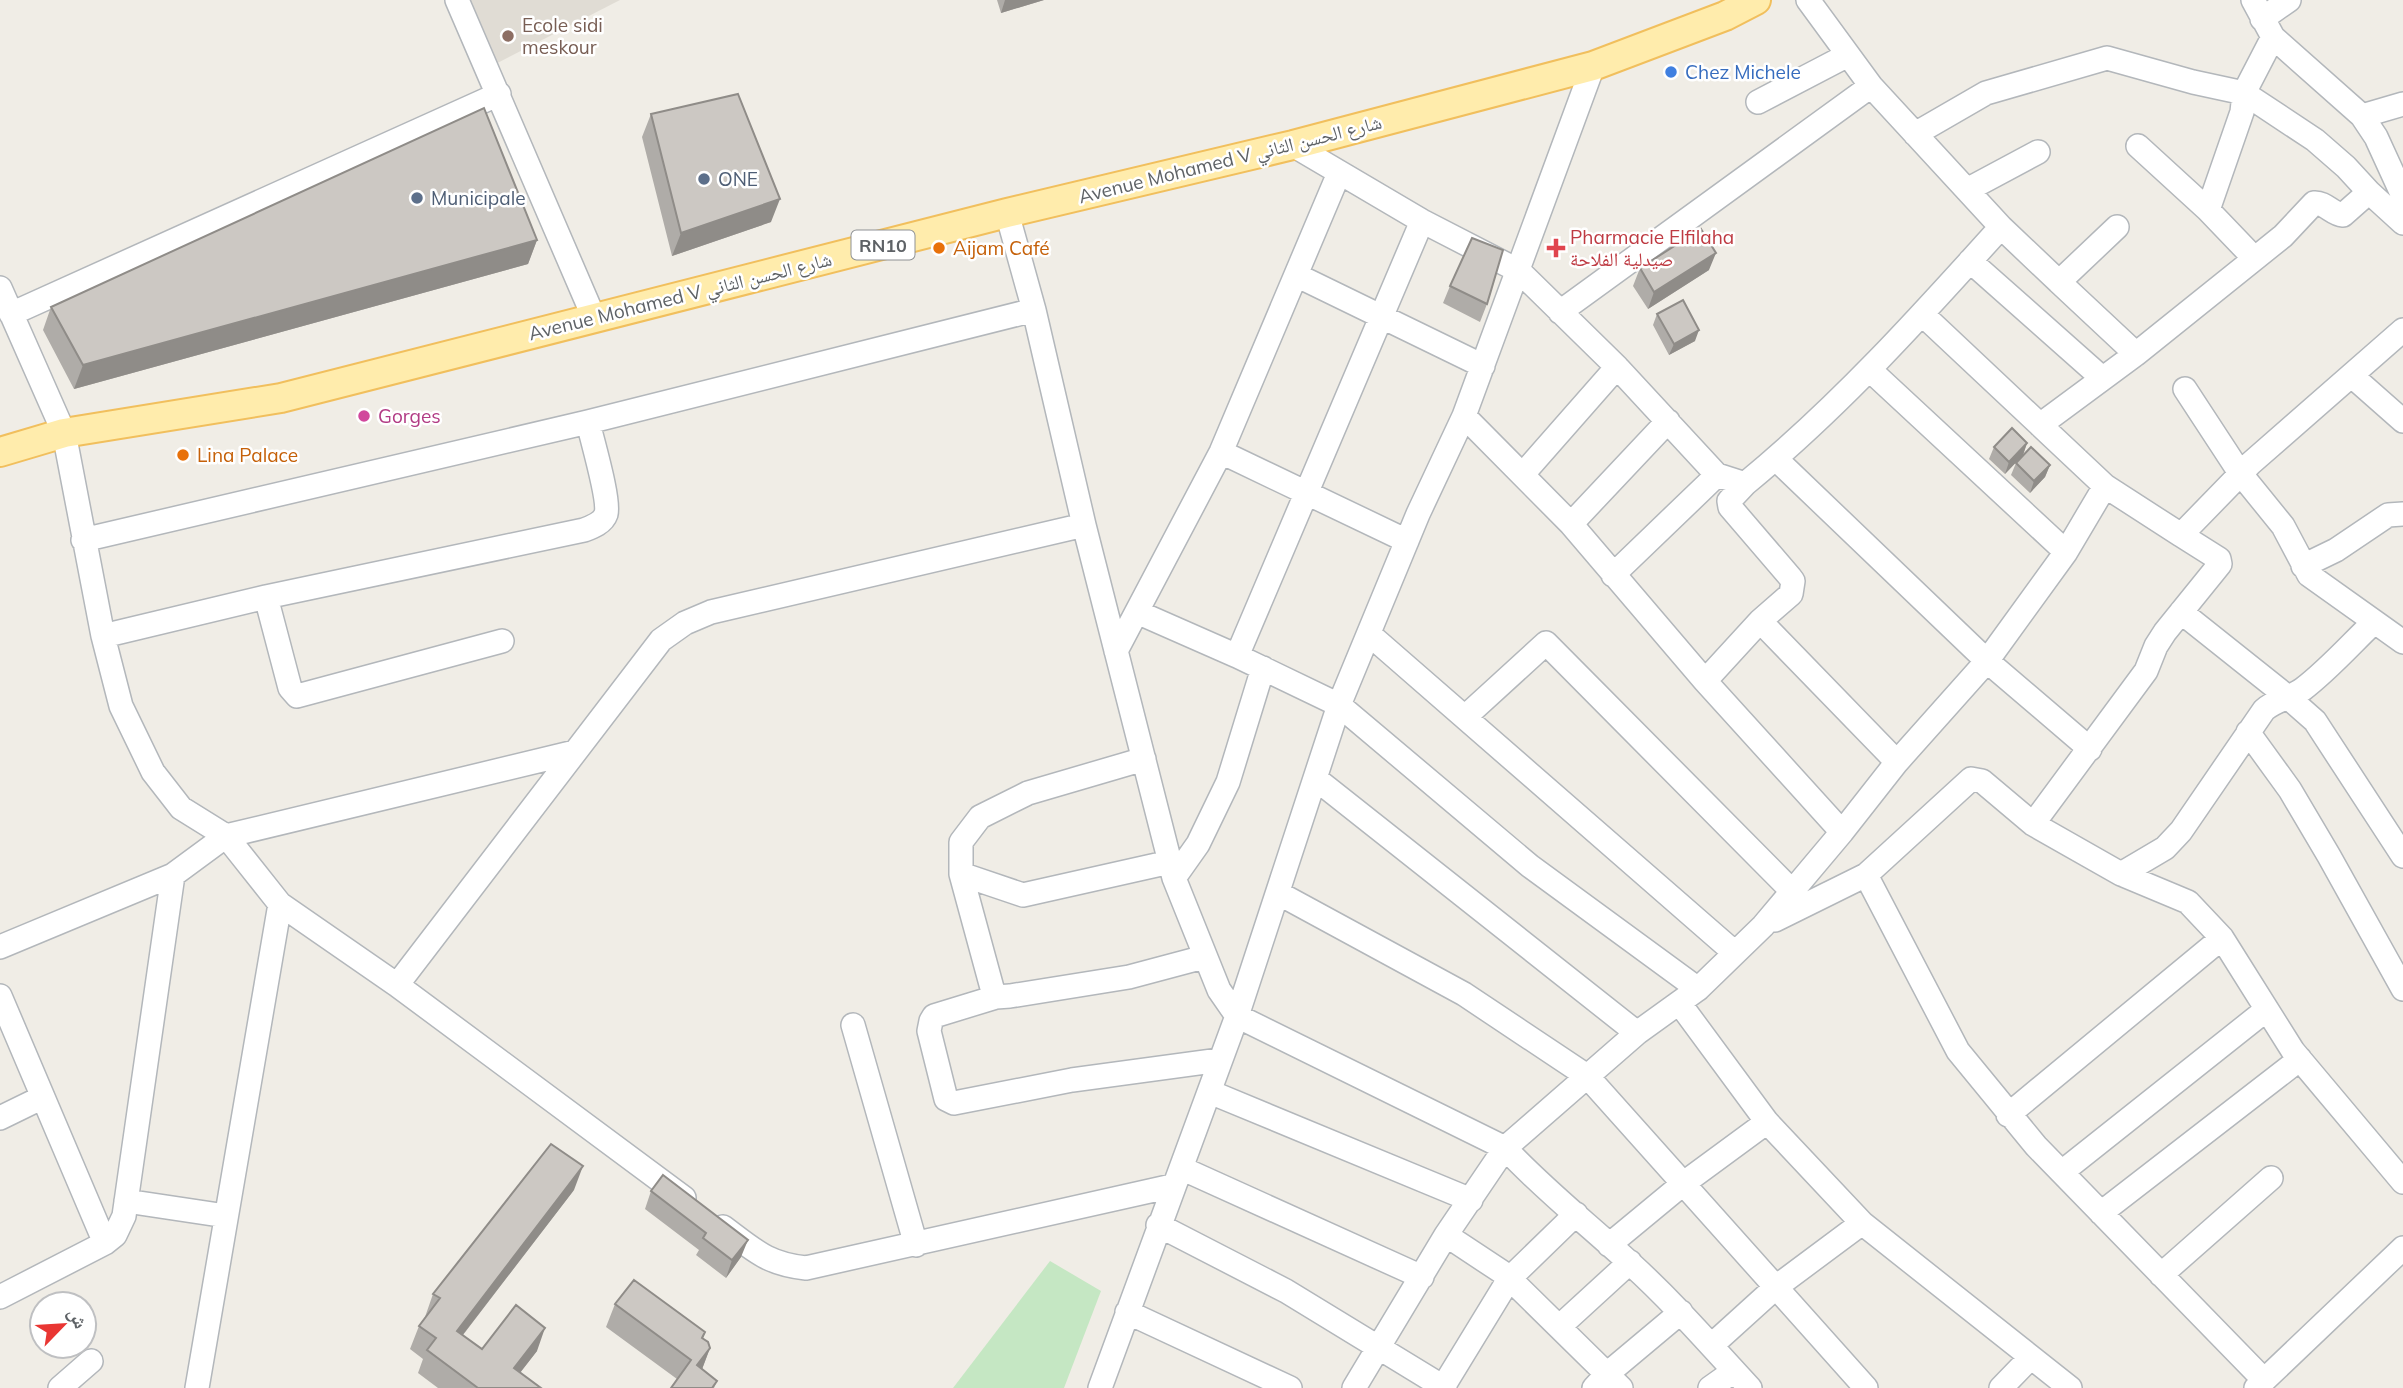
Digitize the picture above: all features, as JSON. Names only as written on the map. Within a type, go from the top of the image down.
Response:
[{"type":"main road","name":"Avenue Mohamed V شارع الحسن الثاني","points":[[0,452],[64,433],[281,398],[1007,213],[1293,145],[1593,66],[1725,16],[1756,0]]},
{"type":"street","points":[[457,0],[594,318]]},
{"type":"street","points":[[1808,0],[1871,86],[2001,227],[2136,354]]},
{"type":"street","points":[[2208,210],[2242,112],[2244,93],[2263,19],[2289,0]]},
{"type":"street","points":[[2263,19],[2362,116],[2376,137],[2403,196]]},
{"type":"street","points":[[1758,102],[1848,55]]},
{"type":"street","points":[[1915,134],[1986,93],[2107,58],[2244,93],[2315,139],[2403,223]]},
{"type":"street","points":[[1100,1388],[1237,1016],[1339,705],[1407,541],[1464,416],[1593,66]]},
{"type":"street","points":[[1560,313],[1871,86]]},
{"type":"street","points":[[11,314],[499,94]]},
{"type":"street","points":[[2362,116],[2403,104]]},
{"type":"street","points":[[1293,145],[1422,221],[1519,271],[1617,367],[1717,475],[1745,484]]},
{"type":"street","points":[[2138,146],[2208,210],[2254,258]]},
{"type":"street","points":[[1967,190],[2038,152]]},
{"type":"street","points":[[1116,651],[1221,452],[1339,173]]},
{"type":"street","points":[[2040,425],[2136,354],[2283,236],[2314,203],[2320,203],[2338,215],[2343,215],[2370,192]]},
{"type":"street","points":[[1007,213],[1034,310],[1084,525],[1172,870],[1219,990],[1237,1016],[1504,1148],[1630,1262],[1681,1312],[1750,1388]]},
{"type":"street","points":[[1237,656],[1422,221]]},
{"type":"street","points":[[1705,681],[1760,621],[1791,594],[1793,581],[1730,507],[1731,497],[1776,459],[1870,370],[2001,227]]},
{"type":"street","points":[[2059,282],[2117,227]]},
{"type":"street","points":[[1970,261],[2102,378]]},
{"type":"street","points":[[1296,275],[1483,366]]},
{"type":"street","points":[[0,288],[64,433],[103,636],[121,706],[153,772],[181,808],[226,836],[280,904],[397,985],[762,1255],[782,1265],[806,1268],[916,1245],[1177,1177],[1422,1277]]},
{"type":"street","points":[[83,540],[589,422],[1034,310]]},
{"type":"street","points":[[1922,314],[2105,486],[2221,561],[2156,646],[2146,670],[2033,824]]},
{"type":"street","points":[[2181,535],[2240,473],[2403,330]]},
{"type":"street","points":[[1523,474],[1617,367]]},
{"type":"street","points":[[1870,370],[2066,552]]},
{"type":"street","points":[[2352,376],[2403,421]]},
{"type":"street","points":[[2185,389],[2240,473],[2283,526],[2309,575],[2403,642]]},
{"type":"street","points":[[1464,416],[1571,524],[1705,681],[1842,832]]},
{"type":"street","points":[[1571,524],[1668,421]]},
{"type":"street","points":[[103,636],[267,597],[584,530],[599,524],[606,515],[606,501],[589,422]]},
{"type":"street","points":[[1221,452],[1407,541]]},
{"type":"street","points":[[1776,459],[1987,661],[2090,749]]},
{"type":"street","points":[[1613,576],[1717,475]]},
{"type":"street","points":[[1354,1388],[1446,1235],[1504,1148],[1637,1034],[1698,989],[1794,893],[1898,762],[1987,661],[2066,552],[2105,486]]},
{"type":"street","points":[[2303,566],[2336,550],[2388,515],[2403,514]]},
{"type":"street","points":[[397,985],[661,640],[685,623],[711,612],[1084,525]]},
{"type":"street","points":[[267,597],[289,688],[297,696],[502,641]]},
{"type":"street","points":[[1137,612],[1339,705],[1530,866],[1698,989]]},
{"type":"street","points":[[2181,612],[2315,722],[2403,856]]},
{"type":"street","points":[[1760,621],[1898,762]]},
{"type":"street","points":[[2121,874],[2165,848],[2181,831],[2248,732],[2272,704],[2289,698],[2316,679],[2373,623]]},
{"type":"street","points":[[1369,634],[1735,953]]},
{"type":"street","points":[[1465,717],[1546,643],[1794,893]]},
{"type":"street","points":[[961,874],[1023,895],[1172,870],[1198,844],[1227,782],[1263,668]]},
{"type":"street","points":[[2248,732],[2290,790],[2403,989]]},
{"type":"street","points":[[0,947],[173,875],[226,836],[575,752]]},
{"type":"street","points":[[996,998],[961,874],[961,842],[980,817],[1028,793],[1144,759]]},
{"type":"street","points":[[1315,779],[1637,1034]]},
{"type":"street","points":[[1763,926],[1866,875],[1971,779],[1982,781],[2033,824],[2121,874],[2188,902],[2222,938],[2300,1059],[2403,1182]]},
{"type":"street","points":[[0,1297],[106,1243],[116,1235],[124,1216],[173,875]]},
{"type":"street","points":[[1866,875],[1958,1051],[2008,1115],[2161,1275],[2260,1384],[2403,1248]]},
{"type":"street","points":[[1278,893],[1464,994],[1587,1076],[1866,1388]]},
{"type":"street","points":[[197,1388],[280,904]]},
{"type":"street","points":[[2008,1115],[2222,938]]},
{"type":"street","points":[[1204,957],[1129,978],[996,998],[934,1016],[930,1021],[929,1031],[946,1099],[954,1103],[1072,1080],[1220,1060]]},
{"type":"street","points":[[0,996],[106,1243]]},
{"type":"street","points":[[1680,1004],[1768,1122],[1862,1223],[2070,1388]]},
{"type":"street","points":[[2062,1172],[2266,1010]]},
{"type":"street","points":[[853,1025],[916,1245]]},
{"type":"street","points":[[2101,1213],[2300,1059]]},
{"type":"street","points":[[1210,1092],[1471,1200]]},
{"type":"street","points":[[0,1118],[43,1097]]},
{"type":"street","points":[[1609,1245],[1684,1184],[1768,1122]]},
{"type":"street","points":[[2161,1275],[2271,1178]]},
{"type":"street","points":[[126,1201],[226,1216]]},
{"type":"street","points":[[1158,1225],[1286,1291],[1380,1348],[1412,1380],[1444,1387],[1509,1279],[1576,1214]]},
{"type":"street","points":[[1712,1345],[1776,1287],[1862,1223]]},
{"type":"street","points":[[1446,1235],[1509,1279],[1559,1327],[1607,1383],[1681,1312]]},
{"type":"street","points":[[1559,1327],[1630,1262]]},
{"type":"street","points":[[1127,1312],[1290,1388]]},
{"type":"street","points":[[2001,1388],[2030,1358]]},
{"type":"street","points":[[60,1388],[91,1362]]},
{"type":"street","points":[[1710,1388],[1734,1371]]},
{"type":"shaded area","name":"Ecole sidi meskour","points":[[454,0],[620,0],[480,72]]},
{"type":"green space","points":[[1050,1261],[1101,1291],[1064,1388],[953,1388]]},
{"type":"building","name":"ONE","points":[[738,94],[780,199],[681,233],[651,114]]},
{"type":"building","name":"Municipale","points":[[484,108],[537,240],[83,365],[51,307]]},
{"type":"building","points":[[1701,229],[1716,253],[1654,292],[1640,268]]},
{"type":"building","points":[[1472,238],[1503,250],[1487,304],[1450,286]]},
{"type":"building","points":[[1683,300],[1699,330],[1674,344],[1657,314]]},
{"type":"building","points":[[2012,428],[2027,443],[2009,462],[1994,447]]},
{"type":"building","points":[[2031,447],[2050,465],[2034,481],[2016,463]]},
{"type":"building","points":[[551,1144],[583,1166],[457,1331],[482,1349],[516,1305],[545,1328],[514,1368],[541,1388],[478,1388],[427,1350],[436,1338],[419,1326],[440,1298],[433,1294]]},
{"type":"building","points":[[663,1175],[748,1240],[732,1260],[703,1238],[706,1233],[651,1191]]},
{"type":"building","points":[[634,1280],[705,1332],[702,1338],[708,1342],[710,1348],[697,1365],[717,1381],[712,1388],[671,1388],[691,1360],[615,1304]]},
{"type":"place","name":"Ecole sidi meskour","points":[[508,36]]},
{"type":"place","name":"Chez Michele","points":[[1671,72]]},
{"type":"place","name":"ONE","points":[[704,179]]},
{"type":"place","name":"Municipale","points":[[417,198]]},
{"type":"place","name":"Aijam Café","points":[[939,248]]},
{"type":"place","name":"Pharmacie Elfilaha صيدلية الفلاحة","points":[[1556,248]]},
{"type":"place","name":"Gorges","points":[[364,416]]},
{"type":"place","name":"Lina Palace","points":[[183,455]]}]
